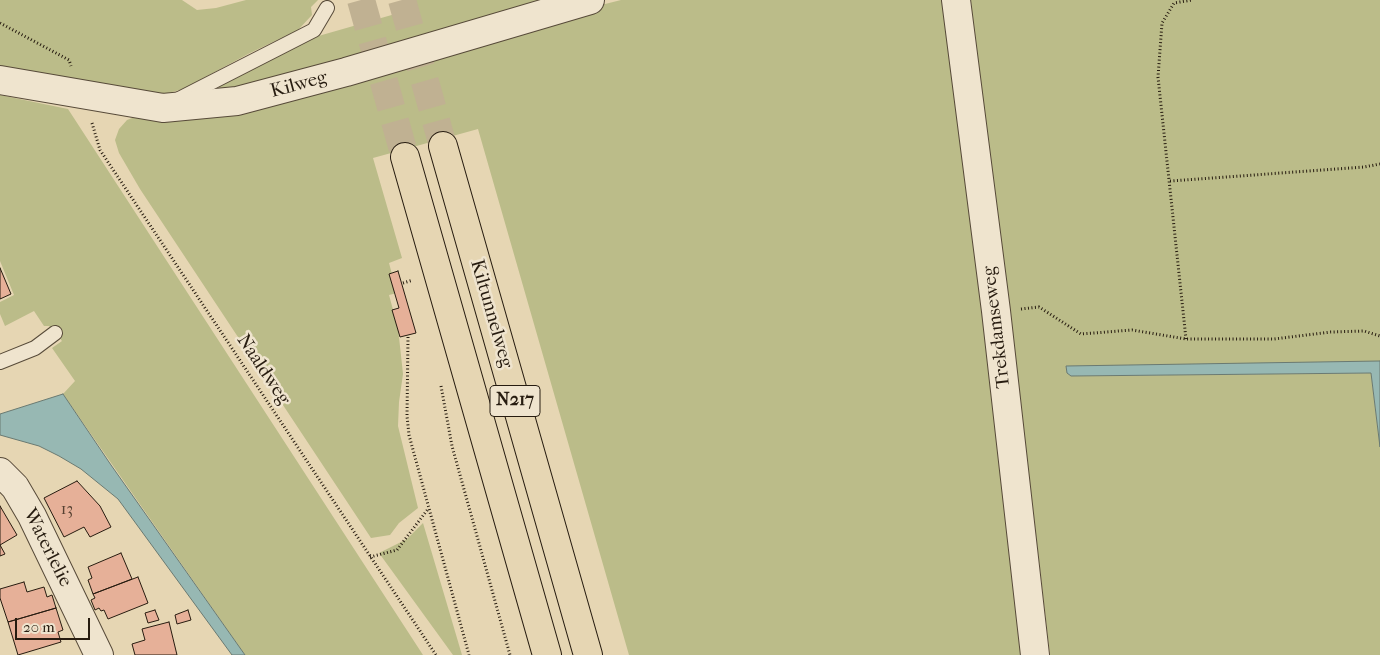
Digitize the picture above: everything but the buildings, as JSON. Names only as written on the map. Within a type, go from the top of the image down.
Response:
[{"type":"main road","name":"Kiltunnelweg","points":[[443,146],[588,655]]},
{"type":"main road","name":"Kiltunnelweg","points":[[405,157],[547,655]]},
{"type":"street","name":"Kilweg","points":[[0,80],[163,108],[237,101],[590,0]]},
{"type":"street","name":"Trekdamseweg","points":[[956,0],[996,311],[1035,655]]},
{"type":"street","name":"Waterlelie","points":[[0,472],[14,487],[32,516],[100,655]]},
{"type":"lane","points":[[163,108],[314,30],[327,8]]},
{"type":"lane","points":[[0,362],[35,348],[55,333]]},
{"type":"path","points":[[1186,339],[1158,77],[1162,23],[1174,3],[1192,0]]},
{"type":"path","name":"Naaldweg","points":[[0,24],[69,60],[84,93],[100,150],[436,655]]},
{"type":"path","points":[[1170,182],[1364,167],[1380,164]]},
{"type":"path","points":[[403,283],[418,278]]},
{"type":"path","points":[[1039,308],[1080,334],[1132,330],[1186,339],[1274,339],[1331,332],[1364,331],[1380,336]]},
{"type":"path","points":[[408,337],[406,416],[409,435],[469,655]]},
{"type":"path","points":[[439,378],[452,446],[510,655]]},
{"type":"path","points":[[370,557],[398,550],[428,509]]},
{"type":"green space","points":[[0,0],[182,0],[197,10],[216,8],[246,0],[318,0],[311,7],[312,15],[298,30],[183,89],[161,95],[0,67]]},
{"type":"green space","points":[[414,0],[539,0],[349,59],[222,93],[218,86],[315,37],[416,8]]},
{"type":"green space","points":[[621,0],[941,0],[945,4],[1029,655],[629,655],[478,129],[373,158],[402,258],[389,263],[397,293],[389,295],[398,328],[403,374],[398,426],[418,508],[399,523],[390,535],[371,538],[140,189],[119,153],[115,140],[119,129],[127,120],[145,113]]},
{"type":"green space","points":[[971,0],[1380,0],[1380,364],[1071,376],[1371,373],[1380,447],[1380,655],[1050,655],[1011,321],[973,33]]},
{"type":"green space","points":[[0,95],[68,109],[423,655],[245,655],[63,394],[75,381],[52,348],[62,341],[49,326],[44,326],[34,311],[5,326],[0,314],[0,302],[14,295],[0,261]]},
{"type":"green space","points":[[423,523],[462,655],[453,655],[379,553],[407,539]]},
{"type":"water","points":[[1380,361],[1380,447],[1371,373],[1071,376],[1067,373],[1066,366]]},
{"type":"water","points":[[63,394],[245,655],[232,655],[118,499],[81,469],[59,456],[39,446],[0,435],[0,414]]},
{"type":"tunnel","points":[[361,0],[405,157]]},
{"type":"tunnel","points":[[402,0],[443,146]]}]
